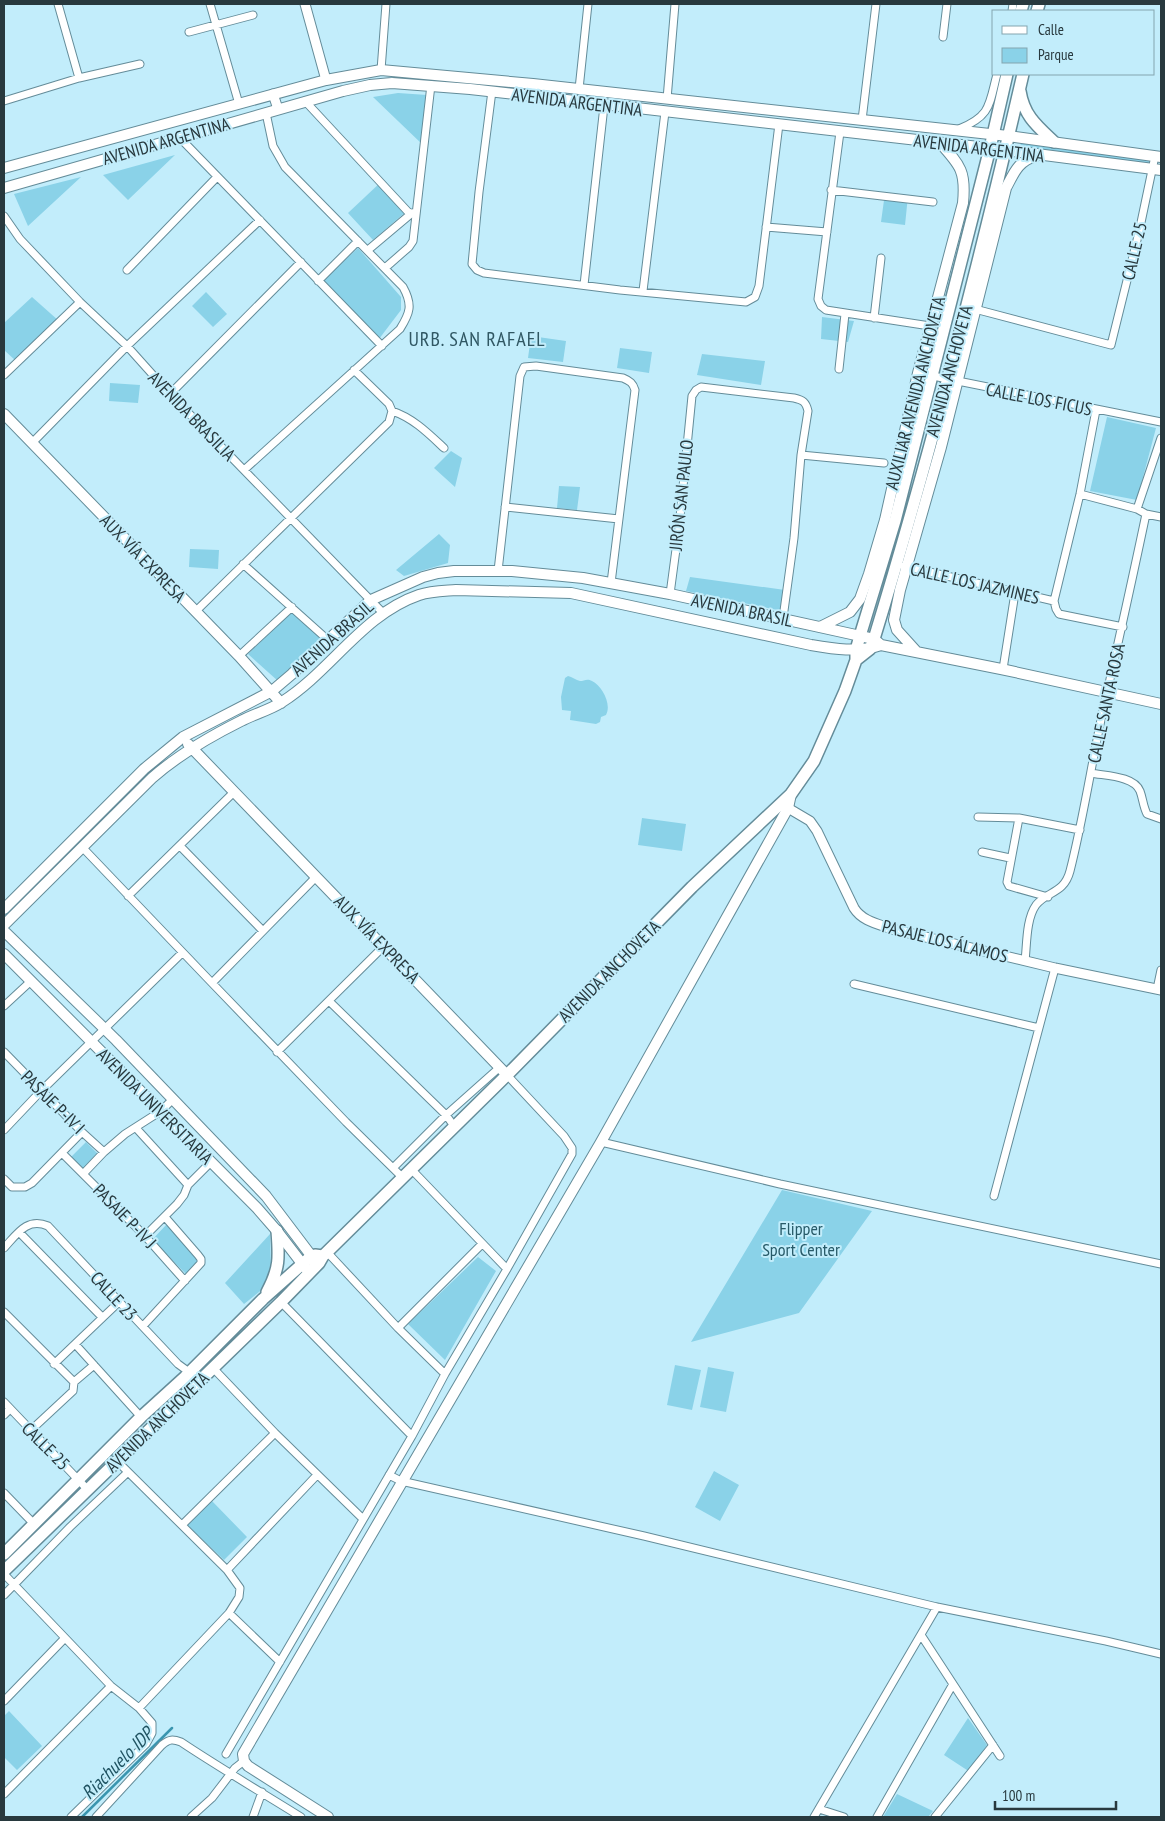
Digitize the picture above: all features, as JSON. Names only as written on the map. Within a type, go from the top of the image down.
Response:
[{"type":"main road","name":"AVENIDA ARGENTINA","points":[[4,168],[322,80],[381,70],[533,84],[957,130],[1158,156]]},
{"type":"main road","name":"AVENIDA ANCHOVETA","points":[[4,1572],[280,1302],[315,1261],[412,1170],[503,1071],[791,794],[814,761],[845,691],[895,522],[1007,75]]},
{"type":"main road","name":"AVENIDA ANCHOVETA","points":[[875,644],[902,565],[971,308],[1022,75]]},
{"type":"main road","name":"AVENIDA ARGENTINA","points":[[4,188],[323,96],[370,85],[392,83],[431,85],[604,106],[779,124],[1156,169]]},
{"type":"main road","points":[[1019,88],[1022,105],[1029,118],[1054,142]]},
{"type":"main road","name":"AUXILIAR AVENIDA ANCHOVETA","points":[[820,627],[850,612],[860,599],[884,520],[918,373],[963,203],[965,186],[963,175],[958,164],[940,143]]},
{"type":"main road","points":[[971,308],[1006,188],[1016,166],[1027,158],[1042,155]]},
{"type":"main road","name":"AUX. VÍA EXPRESA","points":[[4,414],[239,656],[281,703]]},
{"type":"main road","points":[[902,565],[894,620],[897,630],[916,651]]},
{"type":"main road","points":[[454,571],[456,590]]},
{"type":"main road","name":"AVENIDA BRASIL","points":[[4,909],[144,769],[183,737],[272,691],[371,600],[423,577],[454,571],[498,571],[564,575],[670,594],[860,636],[875,644],[1003,669],[1161,704]]},
{"type":"main road","name":"AVENIDA BRASIL","points":[[4,925],[172,760],[242,721],[281,703],[302,688],[383,613],[419,595],[456,590],[572,593],[856,655]]},
{"type":"main road","points":[[856,655],[875,644]]},
{"type":"main road","name":"AUX. VÍA EXPRESA","points":[[183,737],[503,1071]]},
{"type":"main road","points":[[328,1817],[248,1766],[244,1761],[243,1754],[601,1142],[788,808],[791,794]]},
{"type":"main road","name":"AVENIDA UNIVERSITARIA","points":[[4,931],[173,1099],[266,1196],[315,1261]]},
{"type":"main road","name":"AVENIDA UNIVERSITARIA","points":[[4,954],[278,1231],[315,1261]]},
{"type":"main road","points":[[263,1299],[277,1273],[279,1261],[278,1231]]},
{"type":"main road","name":"AVENIDA ANCHOVETA","points":[[4,1554],[141,1417],[263,1299],[315,1261]]},
{"type":"street","points":[[58,4],[79,78]]},
{"type":"street","points":[[210,4],[239,104]]},
{"type":"street","points":[[305,4],[322,80],[323,96]]},
{"type":"street","points":[[381,70],[386,4]]},
{"type":"street","points":[[579,89],[588,4]]},
{"type":"street","points":[[667,99],[674,4]]},
{"type":"street","points":[[862,120],[876,4]]},
{"type":"street","points":[[943,37],[947,4]]},
{"type":"street","points":[[189,32],[253,15]]},
{"type":"street","points":[[4,101],[79,78],[140,64]]},
{"type":"street","points":[[957,130],[979,120],[988,108],[996,75]]},
{"type":"street","points":[[340,76],[343,91]]},
{"type":"street","points":[[532,97],[533,84]]},
{"type":"street","points":[[385,268],[409,247],[413,241],[431,85]]},
{"type":"street","points":[[492,92],[472,264],[477,270],[484,273],[584,286],[746,302],[755,297],[759,286],[779,124]]},
{"type":"street","points":[[273,94],[278,109]]},
{"type":"street","points":[[305,101],[410,214]]},
{"type":"street","points":[[724,119],[726,105]]},
{"type":"street","points":[[584,286],[604,106]]},
{"type":"street","points":[[244,470],[400,329],[409,313],[409,297],[403,287],[285,167],[273,146],[266,112]]},
{"type":"street","points":[[643,292],[665,112]]},
{"type":"street","points":[[840,132],[818,299],[820,306],[826,310],[845,314],[930,326]]},
{"type":"street","points":[[179,137],[382,346]]},
{"type":"street","name":"CALLE 25","points":[[971,308],[1111,346],[1158,156]]},
{"type":"street","points":[[126,270],[217,177]]},
{"type":"street","points":[[831,190],[933,202]]},
{"type":"street","points":[[368,250],[417,210]]},
{"type":"street","name":"AVENIDA BRASILIA","points":[[4,216],[20,239],[80,302],[127,346],[170,394],[383,613]]},
{"type":"street","points":[[32,443],[127,346],[260,220]]},
{"type":"street","points":[[766,227],[827,232]]},
{"type":"street","points":[[318,281],[358,241]]},
{"type":"street","points":[[874,318],[881,258]]},
{"type":"street","points":[[170,394],[300,262]]},
{"type":"street","points":[[4,375],[80,302]]},
{"type":"street","points":[[839,369],[845,314]]},
{"type":"street","points":[[498,571],[520,376],[524,367],[536,366],[622,378],[634,384],[635,390],[611,583]]},
{"type":"street","points":[[195,612],[389,422],[392,411],[389,404],[383,396],[354,370]]},
{"type":"street","name":"CALLE LOS FICUS","points":[[918,373],[1161,422]]},
{"type":"street","name":"JIRÓN SAN PAULO","points":[[670,594],[679,527],[692,396],[696,390],[701,387],[802,400],[807,405],[808,411],[801,456]]},
{"type":"street","points":[[1096,410],[1080,494],[1054,601],[1056,609],[1060,614],[1123,627]]},
{"type":"street","points":[[392,411],[405,415],[444,448]]},
{"type":"street","points":[[1137,509],[1159,450],[1161,438]]},
{"type":"street","points":[[783,618],[794,538],[801,456],[884,463]]},
{"type":"street","points":[[1080,494],[1161,517]]},
{"type":"street","points":[[505,507],[619,519]]},
{"type":"street","name":"CALLE SANTA ROSA","points":[[1025,960],[1030,921],[1034,907],[1063,886],[1069,875],[1146,514]]},
{"type":"street","points":[[243,564],[328,640]]},
{"type":"street","name":"CALLE LOS JAZMINES","points":[[902,565],[1054,601]]},
{"type":"street","points":[[1003,669],[1015,593]]},
{"type":"street","points":[[239,656],[292,607]]},
{"type":"street","points":[[1091,773],[1126,780],[1136,784],[1141,792],[1142,804],[1147,814],[1161,819]]},
{"type":"street","points":[[128,896],[234,792]]},
{"type":"street","name":"PASAJE LOS ÁLAMOS","points":[[788,808],[810,821],[859,916],[892,929],[1056,968],[1159,989]]},
{"type":"street","points":[[978,817],[1019,818],[1080,830]]},
{"type":"street","points":[[1019,818],[1007,882],[1009,886],[1048,896]]},
{"type":"street","points":[[180,846],[263,931]]},
{"type":"street","points":[[82,847],[277,1052],[403,1178]]},
{"type":"street","points":[[982,852],[1010,858]]},
{"type":"street","points":[[212,983],[316,877]]},
{"type":"street","points":[[277,1052],[384,946]]},
{"type":"street","points":[[4,1130],[41,1091],[182,953]]},
{"type":"street","points":[[994,1196],[1056,968]]},
{"type":"street","points":[[1159,989],[1161,970]]},
{"type":"street","points":[[4,1006],[30,981]]},
{"type":"street","points":[[854,984],[1039,1028]]},
{"type":"street","points":[[328,1001],[454,1126]]},
{"type":"street","name":"PASAJE P-IV I","points":[[4,1052],[104,1152]]},
{"type":"street","points":[[393,1168],[446,1116],[503,1071]]},
{"type":"street","name":"AUX. VÍA EXPRESA","points":[[503,1071],[570,1142],[572,1154],[507,1269]]},
{"type":"street","points":[[84,1173],[125,1134],[161,1111],[173,1099]]},
{"type":"street","points":[[136,1128],[188,1185]]},
{"type":"street","points":[[4,1179],[12,1187],[26,1187],[62,1154],[82,1132]]},
{"type":"street","points":[[601,1142],[780,1184],[1161,1264]]},
{"type":"street","name":"PASAJE P-IV J","points":[[62,1154],[84,1173],[145,1236],[185,1281]]},
{"type":"street","points":[[145,1236],[184,1196],[188,1185],[211,1162]]},
{"type":"street","points":[[226,1754],[412,1436],[445,1374],[507,1269],[412,1170]]},
{"type":"street","points":[[143,1326],[199,1266],[201,1259],[165,1217]]},
{"type":"street","name":"CALLE 23","points":[[20,1232],[28,1224],[38,1223],[52,1229],[178,1364],[189,1372]]},
{"type":"street","points":[[4,1248],[20,1232],[102,1317]]},
{"type":"street","points":[[398,1328],[482,1244]]},
{"type":"street","points":[[315,1261],[398,1328],[445,1374]]},
{"type":"street","points":[[54,1364],[120,1301]]},
{"type":"street","points":[[280,1302],[412,1436]]},
{"type":"street","points":[[4,1312],[74,1382]]},
{"type":"street","points":[[75,1344],[141,1417]]},
{"type":"street","points":[[30,1431],[73,1391],[74,1382],[94,1365]]},
{"type":"street","points":[[213,1368],[275,1433],[363,1519]]},
{"type":"street","name":"CALLE 25","points":[[4,1402],[88,1490]]},
{"type":"street","points":[[4,1414],[10,1408]]},
{"type":"street","points":[[182,1525],[275,1433]]},
{"type":"street","points":[[117,1461],[226,1570],[240,1588],[239,1597],[229,1613],[139,1708]]},
{"type":"street","points":[[4,1595],[70,1527],[128,1472]]},
{"type":"street","points":[[226,1570],[317,1475]]},
{"type":"street","points":[[389,1475],[401,1482],[644,1536],[937,1607],[1161,1654]]},
{"type":"street","points":[[4,1493],[34,1524]]},
{"type":"street","points":[[4,1572],[14,1585],[111,1686],[139,1708],[152,1723],[152,1733],[146,1744],[71,1817]]},
{"type":"street","points":[[814,1817],[937,1607]]},
{"type":"street","points":[[229,1613],[280,1662]]},
{"type":"street","points":[[921,1635],[1000,1756]]},
{"type":"street","points":[[4,1701],[65,1638]]},
{"type":"street","points":[[877,1817],[953,1684]]},
{"type":"street","points":[[4,1794],[111,1686]]},
{"type":"street","points":[[96,1817],[168,1740],[174,1739],[230,1775],[262,1792],[291,1815],[301,1817]]},
{"type":"street","points":[[935,1817],[993,1745]]},
{"type":"street","points":[[191,1817],[212,1798],[244,1761]]},
{"type":"street","points":[[253,1817],[262,1792]]},
{"type":"street","points":[[819,1809],[844,1817]]},
{"type":"green space","points":[[398,93],[427,95],[423,145],[373,97]]},
{"type":"green space","points":[[1020,142],[1153,159],[1147,164],[1025,149],[1021,146]]},
{"type":"green space","points":[[175,155],[128,200],[103,175]]},
{"type":"green space","points":[[81,177],[28,226],[14,194]]},
{"type":"green space","points":[[382,181],[408,210],[373,240],[348,213]]},
{"type":"green space","points":[[885,193],[908,196],[905,225],[881,222]]},
{"type":"green space","points":[[358,248],[401,297],[401,310],[379,339],[323,280]]},
{"type":"green space","points":[[206,292],[227,314],[213,327],[192,306]]},
{"type":"green space","points":[[32,297],[59,321],[16,361],[4,350],[4,323]]},
{"type":"green space","points":[[822,317],[854,321],[848,342],[821,339]]},
{"type":"green space","points":[[531,336],[566,341],[563,362],[528,358]]},
{"type":"green space","points":[[620,348],[652,352],[649,373],[617,368]]},
{"type":"green space","points":[[702,354],[765,361],[761,385],[697,375]]},
{"type":"green space","points":[[110,383],[140,385],[138,403],[109,401]]},
{"type":"green space","points":[[1107,417],[1156,428],[1137,500],[1090,491]]},
{"type":"green space","points":[[451,451],[462,458],[455,487],[434,468]]},
{"type":"green space","points":[[559,486],[580,487],[577,510],[557,508]]},
{"type":"green space","points":[[439,534],[450,545],[448,563],[404,576],[396,570]]},
{"type":"green space","points":[[190,549],[219,550],[218,569],[189,567]]},
{"type":"green space","points":[[690,577],[785,590],[782,611],[686,591]]},
{"type":"green space","points":[[293,610],[324,639],[278,681],[248,654]]},
{"type":"green space","points":[[568,676],[580,681],[590,680],[596,683],[602,691],[607,701],[608,711],[606,715],[601,717],[600,722],[596,724],[570,720],[571,711],[562,710],[561,697],[565,678]]},
{"type":"green space","points":[[642,818],[686,824],[682,851],[638,845]]},
{"type":"green space","points":[[86,1142],[99,1155],[84,1169],[71,1157]]},
{"type":"green space","name":"Flipper Sport Center","points":[[782,1190],[872,1211],[799,1313],[691,1342]]},
{"type":"green space","points":[[166,1225],[201,1259],[186,1274],[152,1240]]},
{"type":"green space","points":[[270,1234],[271,1269],[264,1288],[244,1304],[225,1283]]},
{"type":"green space","points":[[478,1257],[496,1271],[445,1360],[408,1324]]},
{"type":"green space","points":[[675,1365],[701,1370],[692,1410],[667,1405]]},
{"type":"green space","points":[[708,1367],[734,1372],[726,1412],[700,1407]]},
{"type":"green space","points":[[714,1471],[739,1485],[720,1521],[695,1507]]},
{"type":"green space","points":[[212,1501],[247,1537],[224,1560],[187,1525]]},
{"type":"green space","points":[[9,1711],[42,1746],[17,1770],[4,1757],[4,1716]]},
{"type":"green space","points":[[968,1718],[987,1745],[970,1772],[944,1755]]},
{"type":"green space","points":[[897,1794],[933,1811],[928,1817],[883,1817]]},
{"type":"waterway","name":"Riachuelo IDP","points":[[82,1817],[172,1728]]},
{"type":"district","name":"URB. SAN RAFAEL","points":[[477,339]]}]
